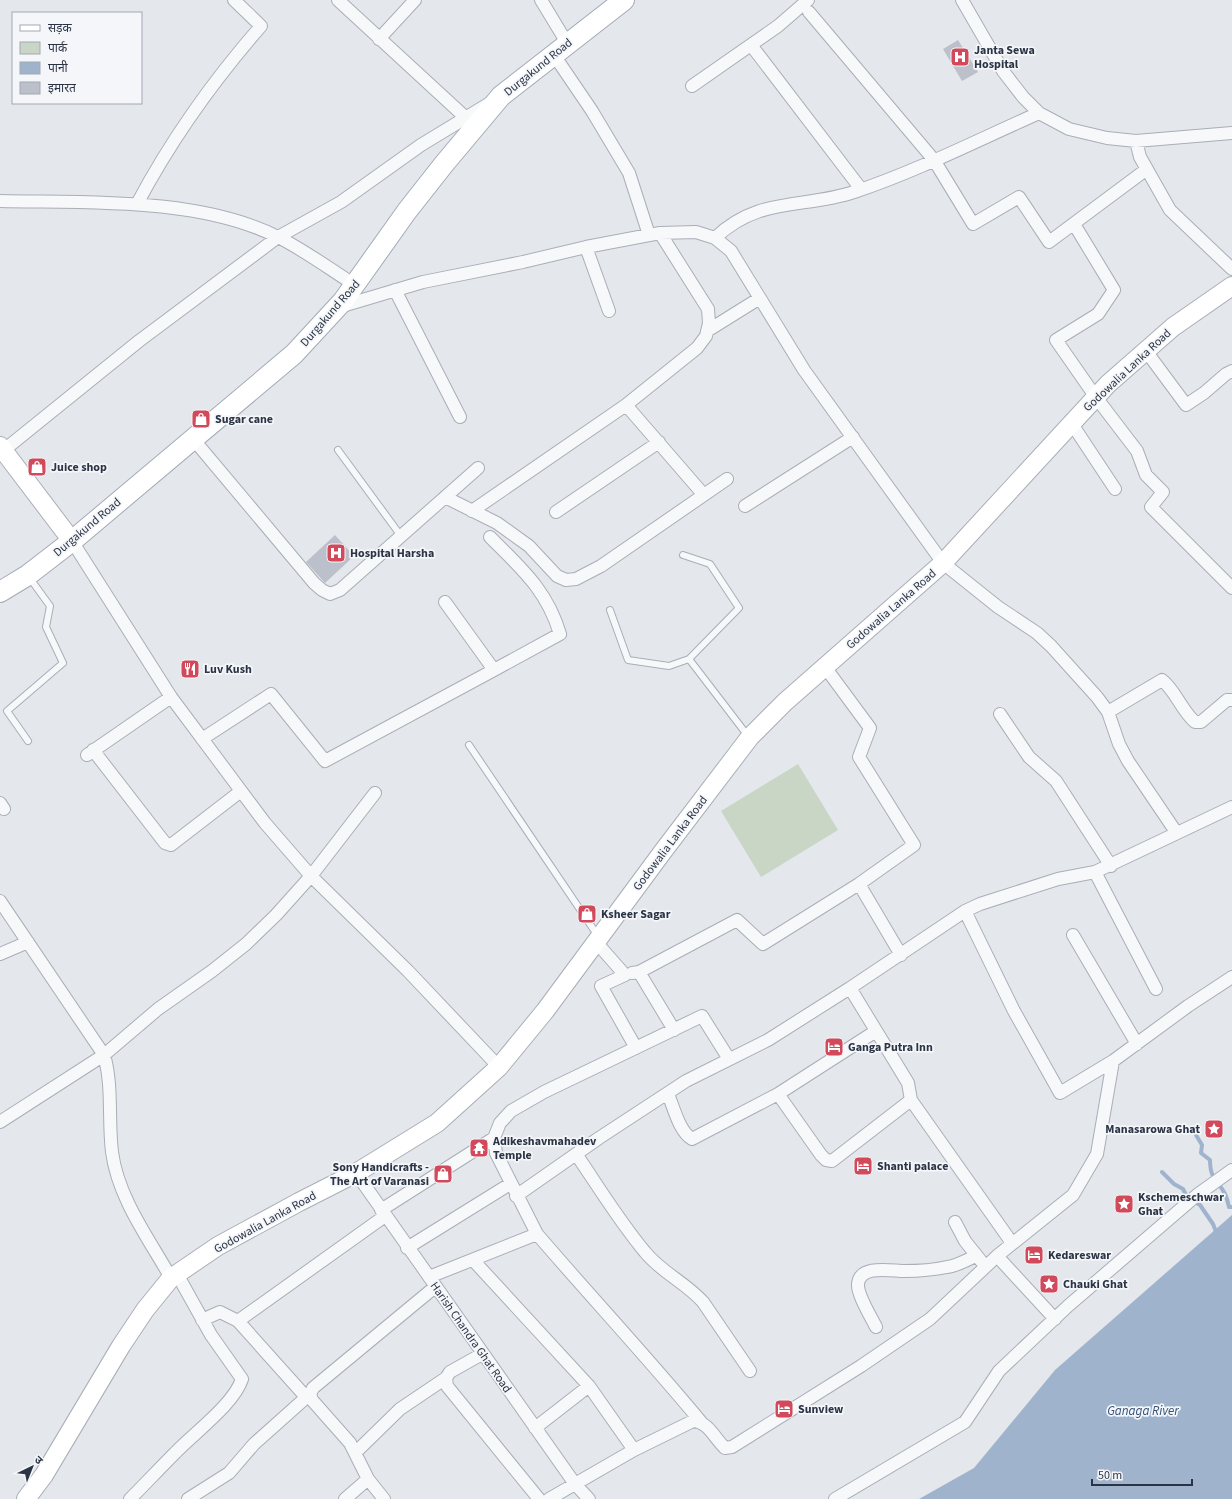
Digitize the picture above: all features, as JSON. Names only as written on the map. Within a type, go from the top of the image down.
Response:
[{"type":"main road","name":"Durgakund Road","points":[[0,592],[28,575],[72,541],[194,440],[294,354],[338,307],[412,205],[501,96],[624,0]]},
{"type":"street","points":[[137,204],[174,141],[212,86],[261,26],[234,0]]},
{"type":"street","points":[[338,0],[465,117]]},
{"type":"street","points":[[380,39],[415,0]]},
{"type":"street","points":[[472,511],[626,405],[697,348],[706,336],[709,323],[708,310],[655,234],[629,173],[592,111],[560,49],[541,0]]},
{"type":"street","points":[[962,0],[1003,71],[1023,97],[1039,113],[1069,128],[1107,138],[1136,141],[1232,133]]},
{"type":"street","points":[[692,86],[808,6],[934,160],[973,224],[1019,197],[1049,242],[1147,169]]},
{"type":"street","points":[[751,44],[861,189]]},
{"type":"street","points":[[499,1068],[408,971],[311,876],[266,823],[171,696],[72,541],[2,448],[139,341],[278,237],[342,202],[421,145],[501,96]]},
{"type":"street","points":[[715,238],[726,227],[740,218],[776,205],[830,197],[861,189],[934,160],[1039,113]]},
{"type":"street","points":[[1136,141],[1140,157],[1170,210],[1232,269]]},
{"type":"street","points":[[0,201],[137,204],[192,210],[221,216],[278,237],[355,285]]},
{"type":"street","points":[[1074,224],[1114,290],[1098,314],[1056,340],[1095,396],[1137,451],[1146,475],[1163,492],[1151,507],[1232,588]]},
{"type":"street","points":[[338,307],[423,282],[523,262],[586,247],[655,234],[696,232],[715,238],[731,251],[804,370],[943,563],[998,607],[1037,633],[1097,697],[1108,712],[1118,744],[1176,832]]},
{"type":"street","points":[[586,247],[609,311]]},
{"type":"street","name":"Godowalia Lanka Road","points":[[26,1499],[44,1475],[129,1334],[145,1310],[174,1276],[218,1246],[356,1173],[437,1123],[499,1068],[544,1012],[750,738],[785,702],[943,563],[1072,424],[1095,396],[1173,327],[1232,286]]},
{"type":"street","points":[[395,290],[460,416]]},
{"type":"street","points":[[707,331],[760,298]]},
{"type":"street","points":[[1146,351],[1186,405],[1230,375]]},
{"type":"street","points":[[626,405],[703,494]]},
{"type":"street","points":[[1072,424],[1116,489]]},
{"type":"street","points":[[746,506],[853,437]]},
{"type":"street","points":[[194,440],[322,590],[330,594],[340,590],[478,468]]},
{"type":"street","points":[[556,512],[658,442]]},
{"type":"street","points":[[445,497],[497,523],[529,546],[557,576],[566,580],[576,579],[601,566],[727,478]]},
{"type":"street","points":[[202,739],[271,694],[325,761],[560,634],[555,617],[540,590],[490,537]]},
{"type":"street","points":[[445,602],[494,670]]},
{"type":"street","points":[[636,1048],[601,986],[625,975],[639,972],[737,920],[763,944],[859,884],[914,845],[859,757],[870,728],[825,667]]},
{"type":"street","points":[[1108,712],[1162,680],[1169,686],[1189,717],[1195,722],[1201,722],[1227,700],[1232,700]]},
{"type":"street","points":[[171,696],[90,752],[166,843],[171,845],[242,791]]},
{"type":"street","points":[[1000,714],[1029,757],[1056,781],[1111,866]]},
{"type":"street","points":[[0,1122],[104,1055],[158,1009],[212,971],[246,944],[276,915],[311,876],[375,793]]},
{"type":"street","points":[[516,1196],[576,1154],[686,1082],[768,1040],[850,988],[965,911],[986,902],[1058,879],[1095,872],[1111,866],[1176,832],[1232,807]]},
{"type":"street","points":[[1095,872],[1156,989]]},
{"type":"street","points":[[859,884],[901,954]]},
{"type":"street","points":[[0,901],[104,1055],[108,1070],[112,1152],[118,1177],[131,1208],[202,1320],[242,1379],[239,1390],[130,1499]]},
{"type":"street","points":[[965,911],[1014,1010],[1060,1094],[1114,1061],[1188,1006],[1232,977]]},
{"type":"street","points":[[1073,935],[1137,1044]]},
{"type":"street","points":[[597,940],[625,975]]},
{"type":"street","points":[[0,954],[28,942]]},
{"type":"street","points":[[639,972],[674,1030]]},
{"type":"street","points":[[850,988],[908,1083],[911,1100],[1012,1243]]},
{"type":"street","points":[[728,1060],[702,1016],[544,1092],[511,1111],[500,1123],[494,1138],[496,1153],[516,1196],[537,1234],[586,1292],[655,1366],[701,1422],[708,1426],[725,1448],[732,1447],[861,1366],[930,1319],[997,1256],[1073,1195],[1097,1154],[1114,1061]]},
{"type":"street","points":[[668,1094],[687,1136],[692,1139],[778,1094],[876,1031]]},
{"type":"street","points":[[778,1094],[826,1160],[832,1161],[911,1100]]},
{"type":"street","points":[[238,1321],[383,1213],[494,1138]]},
{"type":"street","points":[[576,1154],[644,1252],[660,1267],[696,1294],[750,1371]]},
{"type":"street","points":[[835,1499],[965,1422],[999,1371],[1055,1319],[1197,1195],[1232,1170]]},
{"type":"street","name":"Harish Chandra Ghat Road","points":[[356,1173],[482,1354],[575,1484],[589,1499]]},
{"type":"street","points":[[407,1248],[510,1184]]},
{"type":"street","points":[[955,1222],[976,1256],[986,1267]]},
{"type":"street","points":[[188,1499],[229,1473],[254,1444],[308,1396],[313,1388],[432,1282],[473,1260],[537,1234]]},
{"type":"street","points":[[876,1327],[859,1291],[858,1284],[860,1279],[865,1274],[879,1270],[904,1271],[948,1267],[976,1256]]},
{"type":"street","points":[[997,1256],[1055,1319]]},
{"type":"street","points":[[473,1260],[589,1386],[634,1450]]},
{"type":"street","points":[[202,1320],[220,1312],[238,1321],[350,1443],[378,1497]]},
{"type":"street","points":[[356,1452],[400,1409],[446,1378],[450,1372],[482,1354]]},
{"type":"street","points":[[446,1378],[447,1386],[454,1396],[538,1499]]},
{"type":"street","points":[[535,1428],[589,1386]]},
{"type":"street","points":[[549,1499],[634,1450],[685,1424],[701,1422]]},
{"type":"street","points":[[345,1499],[368,1479]]},
{"type":"lane","points":[[338,450],[401,536]]},
{"type":"lane","points":[[610,610],[628,660],[669,666],[689,659],[739,608],[710,564],[683,555]]},
{"type":"lane","points":[[28,575],[50,606],[46,627],[63,663],[7,711],[28,741]]},
{"type":"lane","points":[[689,659],[750,738]]},
{"type":"lane","points":[[469,745],[597,940]]},
{"type":"green space","points":[[798,764],[838,830],[761,877],[721,811]]},
{"type":"water","name":"Ganaga River","points":[[1232,1215],[1232,1499],[919,1499],[974,1468],[1055,1370]]},
{"type":"building","points":[[958,40],[978,72],[962,81],[943,49]]},
{"type":"building","points":[[335,535],[354,556],[325,583],[306,562]]},
{"type":"waterway","points":[[1196,1135],[1202,1145],[1201,1153],[1210,1160],[1211,1172],[1225,1194],[1229,1207],[1232,1207]]},
{"type":"waterway","points":[[1162,1172],[1174,1184],[1183,1189],[1186,1195],[1200,1205],[1213,1224],[1217,1234]]},
{"type":"place","name":"Janta Sewa Hospital","points":[[960,57]]},
{"type":"place","name":"Sugar cane","points":[[201,419]]},
{"type":"place","name":"Juice shop","points":[[37,467]]},
{"type":"place","name":"Hospital Harsha","points":[[336,553]]},
{"type":"place","name":"Luv Kush","points":[[190,669]]},
{"type":"place","name":"Ksheer Sagar","points":[[587,914]]},
{"type":"place","name":"Ganga Putra Inn","points":[[834,1047]]},
{"type":"place","name":"Manasarowa Ghat","points":[[1214,1129]]},
{"type":"place","name":"Adikeshavmahadev Temple","points":[[479,1148]]},
{"type":"place","name":"Shanti palace","points":[[863,1166]]},
{"type":"place","name":"Sony Handicrafts - The Art of Varanasi","points":[[443,1174]]},
{"type":"place","name":"Kschemeschwar Ghat","points":[[1124,1204]]},
{"type":"place","name":"Kedareswar","points":[[1034,1255]]},
{"type":"place","name":"Chauki Ghat","points":[[1049,1284]]},
{"type":"place","name":"Sunview","points":[[784,1409]]}]
